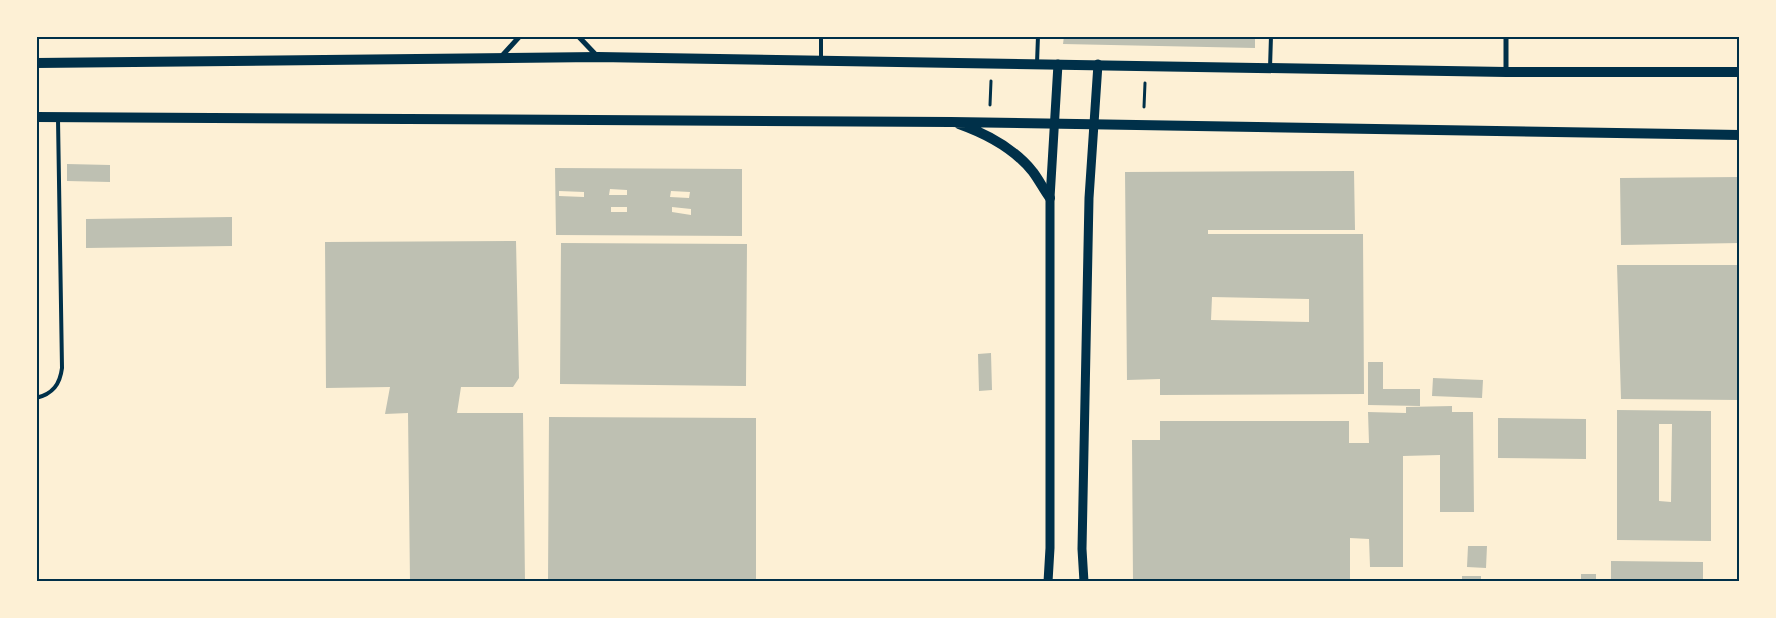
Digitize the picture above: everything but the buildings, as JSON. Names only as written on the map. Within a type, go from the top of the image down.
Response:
[{"type":"main road","points":[[36,63],[598,57],[1506,72],[1740,72]]},
{"type":"main road","points":[[36,117],[990,122],[1740,135]]},
{"type":"main road","points":[[951,122],[982,132],[1009,149],[1032,171],[1050,198]]},
{"type":"street","points":[[500,58],[520,36]]},
{"type":"street","points":[[578,36],[598,57]]},
{"type":"street","points":[[1506,36],[1506,72]]},
{"type":"street","points":[[1048,582],[1050,548],[1050,198],[1058,64]]},
{"type":"street","points":[[1084,582],[1082,549],[1089,198],[1098,64]]},
{"type":"lane","points":[[36,63],[37,36]]},
{"type":"lane","points":[[820,60],[821,36]]},
{"type":"lane","points":[[1037,63],[1038,36]]},
{"type":"lane","points":[[1270,68],[1271,36]]},
{"type":"lane","points":[[36,398],[45,396],[52,391],[61,377],[62,368],[58,117]]},
{"type":"path","points":[[990,122],[992,63]]},
{"type":"path","points":[[1143,125],[1146,66]]}]
